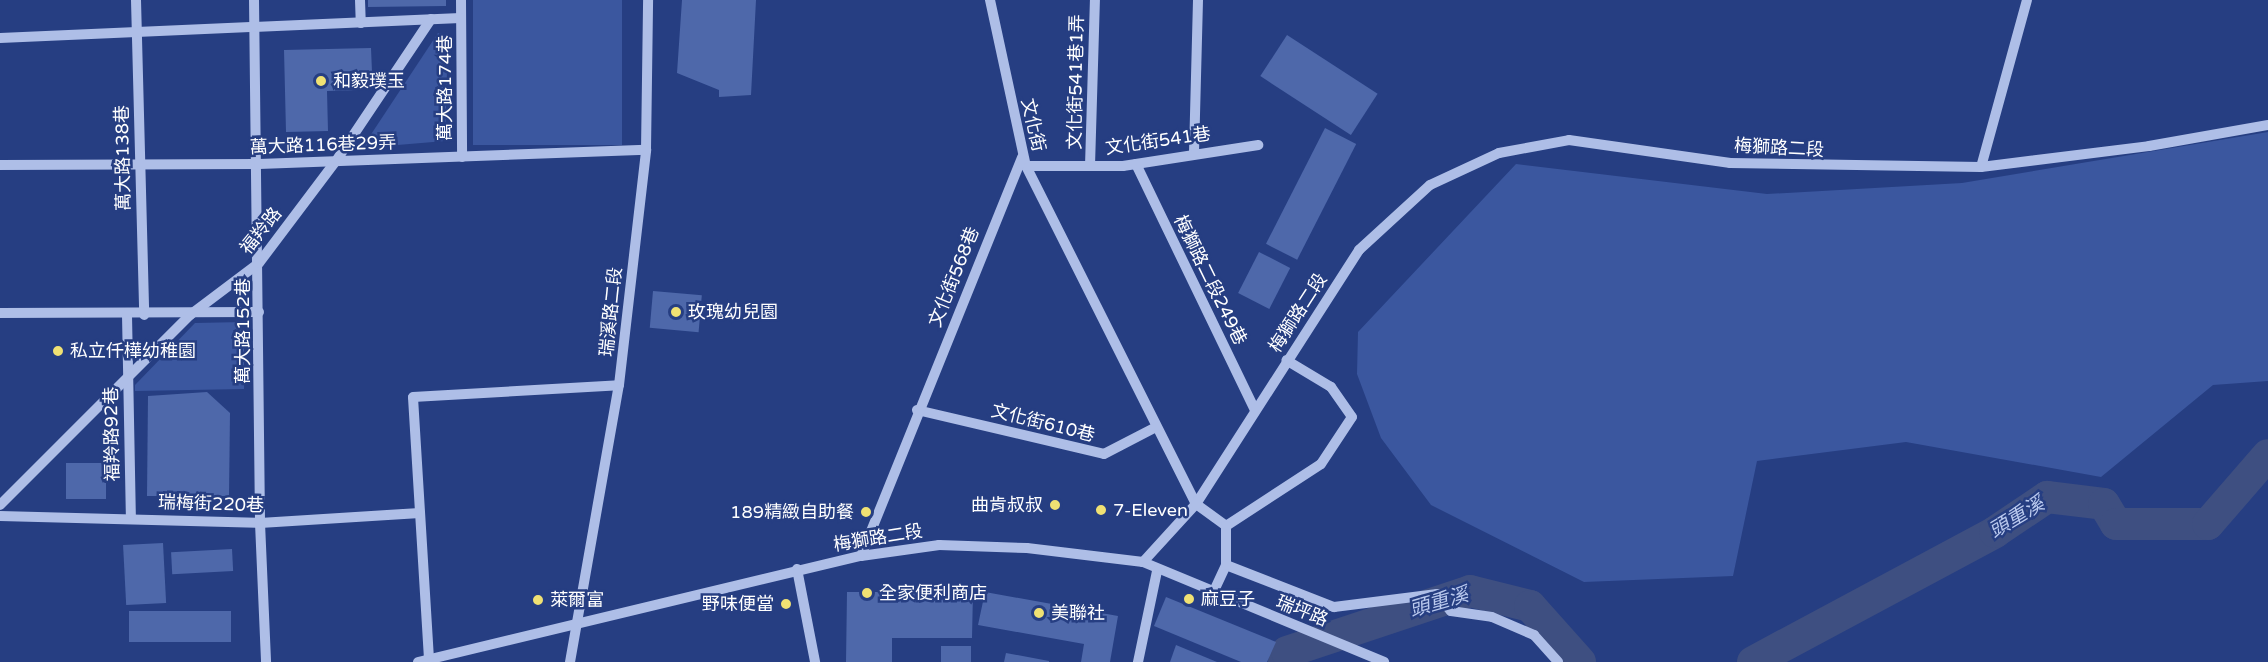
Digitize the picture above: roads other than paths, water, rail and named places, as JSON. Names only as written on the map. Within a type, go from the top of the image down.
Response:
[{"type":"street","name":"萬大路138巷","points":[[136,0],[144,315]]},
{"type":"street","name":"萬大路152巷","points":[[254,0],[259,164],[260,523],[266,662]]},
{"type":"street","points":[[360,0],[361,23]]},
{"type":"street","name":"萬大路174巷","points":[[461,0],[462,157]]},
{"type":"street","name":"瑞溪路二段","points":[[570,662],[573,624],[620,385],[646,150],[648,0]]},
{"type":"street","name":"文化街","points":[[990,0],[1024,161],[1196,504]]},
{"type":"street","name":"文化街541巷1弄","points":[[1090,166],[1095,0]]},
{"type":"street","points":[[1194,153],[1198,0]]},
{"type":"street","points":[[1981,167],[2027,0]]},
{"type":"street","points":[[0,38],[461,18]]},
{"type":"street","name":"福羚路","points":[[0,505],[128,382],[190,315],[259,262],[336,161],[431,19]]},
{"type":"street","name":"梅獅路二段","points":[[424,661],[797,569],[861,556],[939,545],[1027,548],[1143,562],[1196,504],[1286,360],[1359,250],[1430,185],[1499,153],[1569,140],[1730,163],[1981,167],[2149,146],[2268,125]]},
{"type":"street","name":"文化街541巷","points":[[1024,161],[1090,166],[1136,164],[1194,153],[1258,145]]},
{"type":"street","name":"萬大路116巷29弄","points":[[0,165],[259,164],[646,150]]},
{"type":"street","name":"文化街568巷","points":[[861,556],[917,410],[1024,161]]},
{"type":"street","name":"梅獅路二段249巷","points":[[1136,164],[1255,410]]},
{"type":"street","points":[[0,313],[190,315],[259,312]]},
{"type":"street","name":"福羚路92巷","points":[[127,315],[131,517]]},
{"type":"street","points":[[1226,526],[1321,464],[1352,417],[1331,387],[1286,360]]},
{"type":"street","points":[[424,661],[420,513],[413,396],[620,385]]},
{"type":"street","name":"文化街610巷","points":[[917,410],[1104,454],[1156,427]]},
{"type":"street","points":[[1196,504],[1226,526]]},
{"type":"street","name":"瑞梅街220巷","points":[[0,516],[131,517],[260,523],[420,513]]},
{"type":"street","points":[[1214,593],[1226,566],[1226,526]]},
{"type":"street","name":"瑞坪路","points":[[1143,562],[1157,571],[1384,662]]},
{"type":"street","points":[[1226,566],[1334,607],[1437,594],[1451,611],[1492,617],[1534,635],[1558,662]]},
{"type":"street","points":[[797,569],[815,662]]},
{"type":"street","points":[[1138,662],[1157,571]]},
{"type":"waterway","name":"頭重溪","points":[[1753,662],[1995,532],[2047,497],[2104,504],[2116,524],[2208,524],[2268,455]]},
{"type":"waterway","name":"頭重溪","points":[[1284,662],[1287,652],[1470,591],[1530,606],[1580,662]]},
{"type":"place","name":"和毅璞玉","points":[[321,81]]},
{"type":"place","name":"玫瑰幼兒園","points":[[676,312]]},
{"type":"place","name":"私立仟樺幼稚園","points":[[58,351]]},
{"type":"place","name":"曲肯叔叔","points":[[1055,505]]},
{"type":"place","name":"7-Eleven","points":[[1101,510]]},
{"type":"place","name":"189精緻自助餐","points":[[866,512]]},
{"type":"place","name":"全家便利商店","points":[[867,593]]},
{"type":"place","name":"麻豆子","points":[[1189,599]]},
{"type":"place","name":"萊爾富","points":[[538,600]]},
{"type":"place","name":"野味便當","points":[[786,604]]},
{"type":"place","name":"美聯社","points":[[1039,613]]}]
